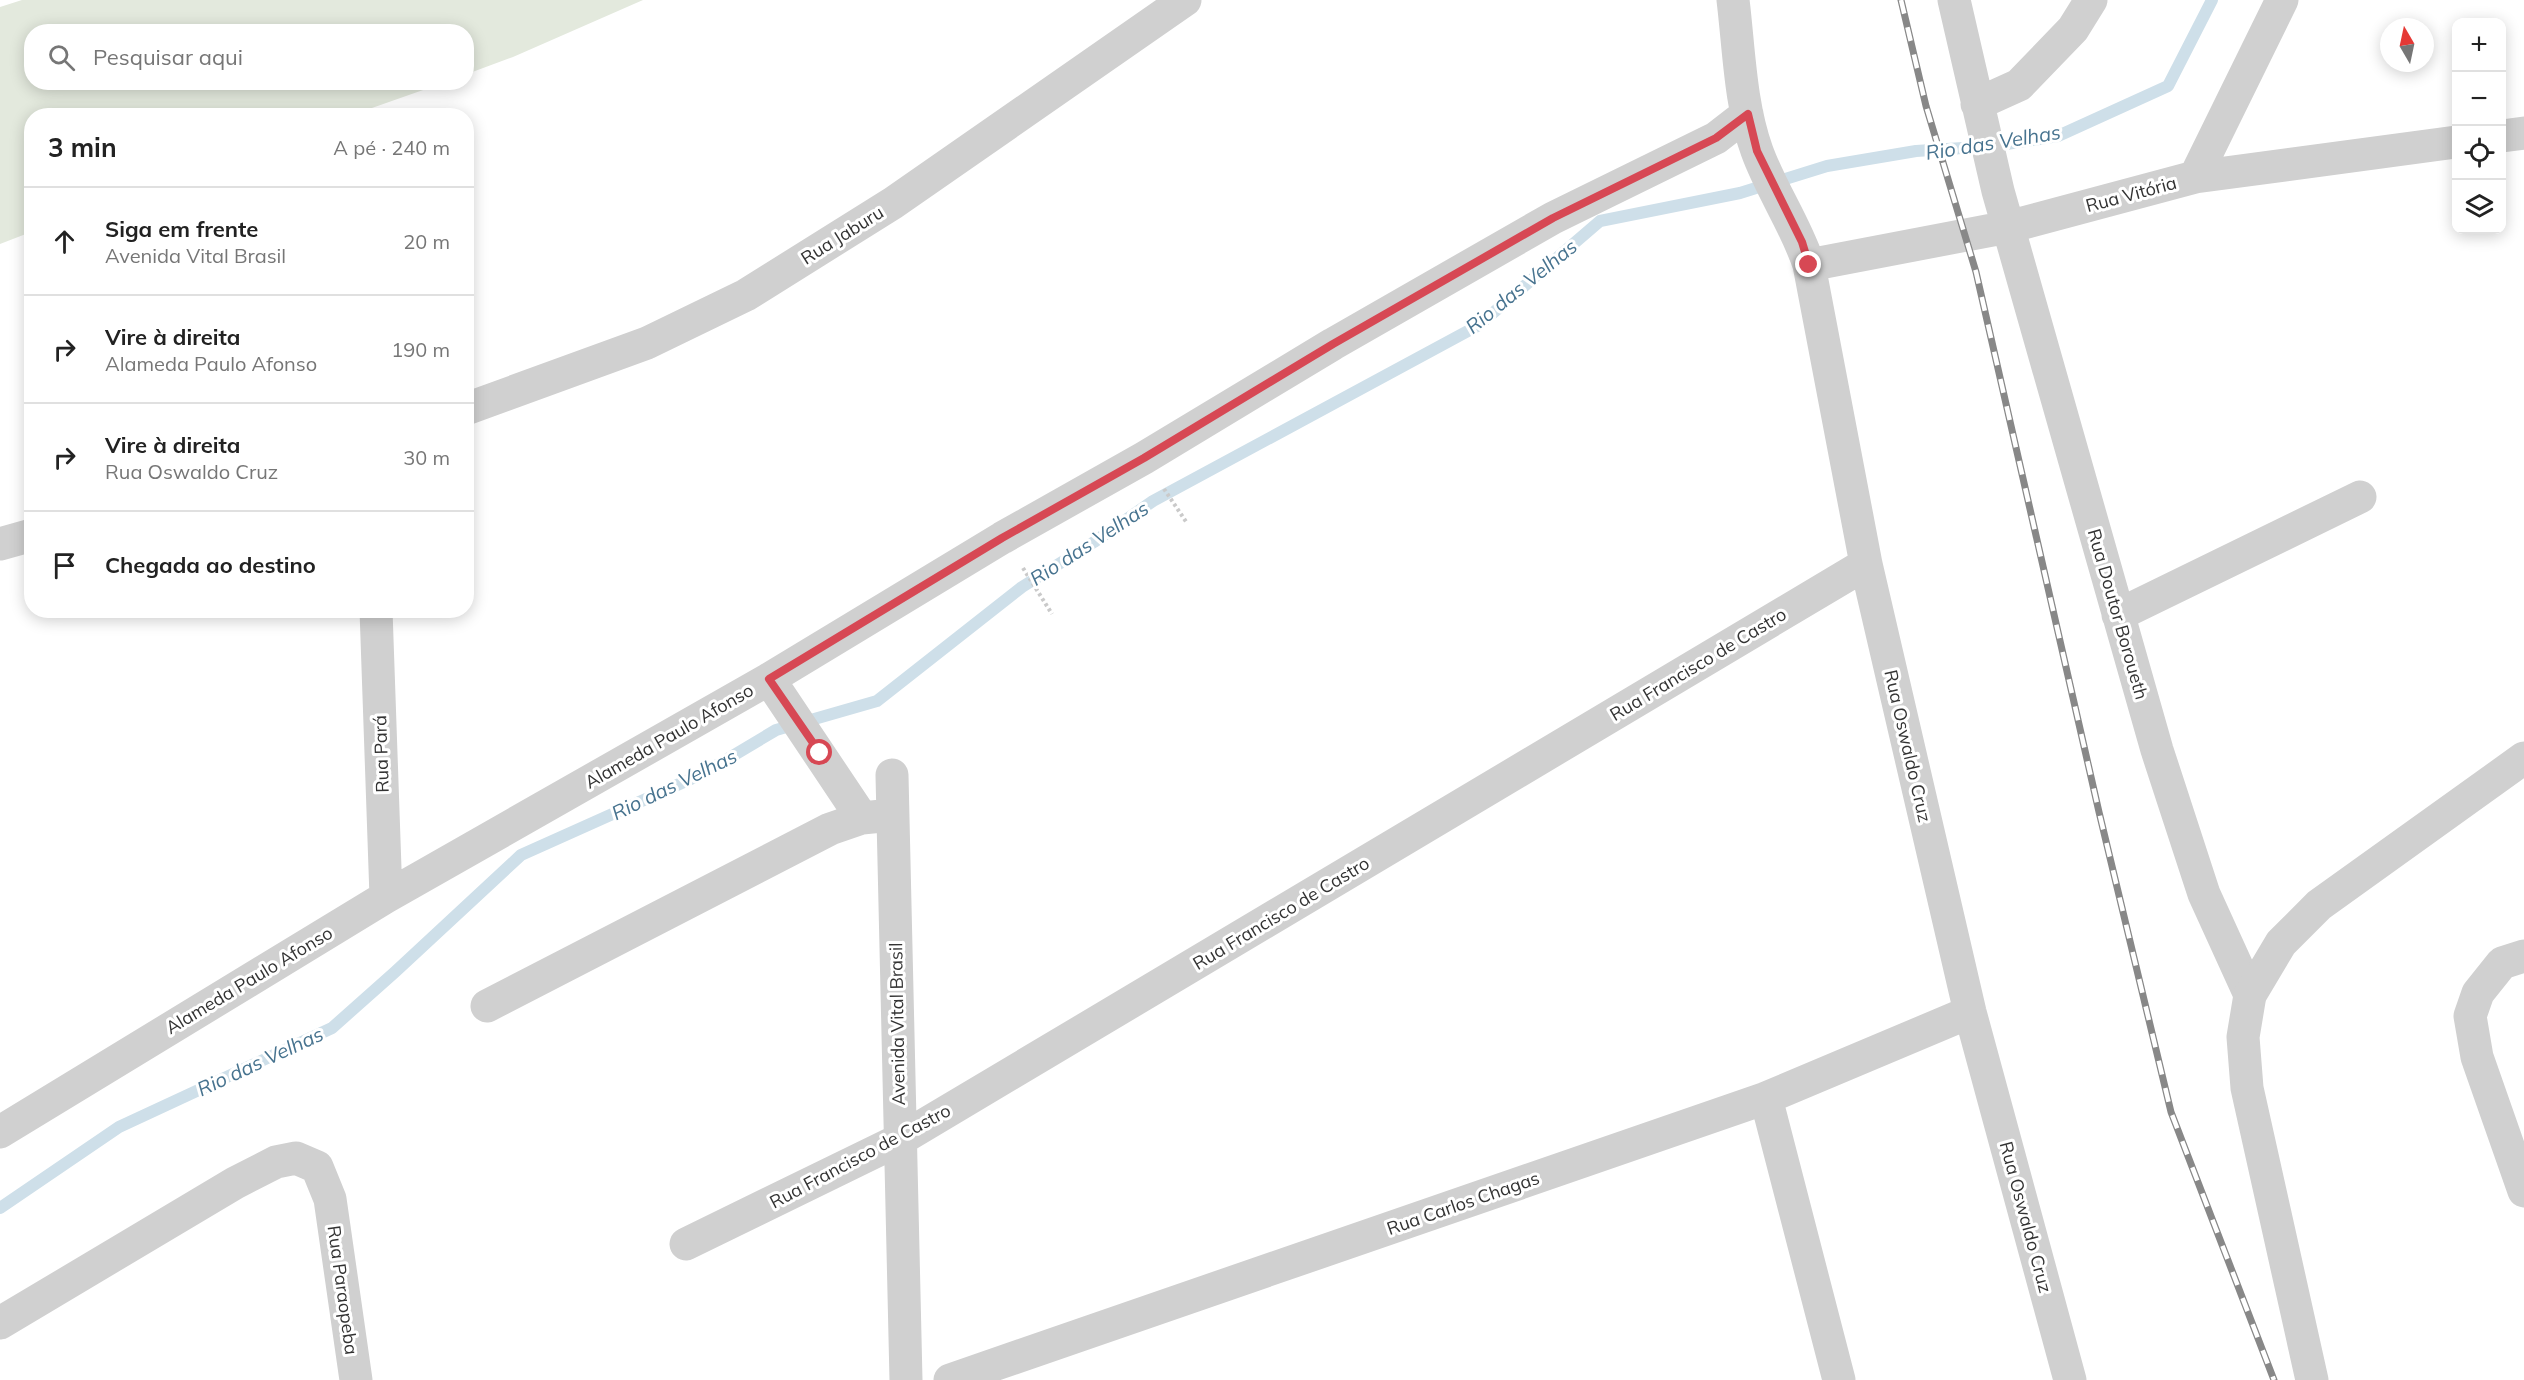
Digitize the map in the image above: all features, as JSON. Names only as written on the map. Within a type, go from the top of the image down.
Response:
[{"type":"street","name":"Rua Jaburu","points":[[474,406],[647,343],[746,295],[892,203],[1185,0]]},
{"type":"street","name":"Rua Oswaldo Cruz","points":[[1733,0],[1748,114],[1757,151],[1806,253],[1866,564],[1970,1012],[2070,1380]]},
{"type":"street","name":"Rua Doutor Boroueth","points":[[1954,0],[1998,190],[2157,750],[2204,894],[2250,994]]},
{"type":"street","points":[[1979,113],[2019,85],[2073,28],[2091,0]]},
{"type":"street","points":[[2195,177],[2282,0]]},
{"type":"street","name":"Alameda Paulo Afonso","points":[[0,1132],[386,897],[769,679],[1002,538],[1144,458],[1343,338],[1553,218],[1716,138],[1748,114]]},
{"type":"street","points":[[2506,135],[2524,132]]},
{"type":"street","name":"Rua Vitória","points":[[1806,253],[2008,226],[2195,177],[2452,143]]},
{"type":"street","points":[[2118,615],[2360,497]]},
{"type":"street","points":[[0,544],[24,537]]},
{"type":"street","name":"Rua Francisco de Castro","points":[[686,1244],[899,1140],[1866,564]]},
{"type":"street","name":"Rua Pará","points":[[376,618],[386,897]]},
{"type":"street","points":[[487,1006],[830,829],[877,816],[820,753],[769,679]]},
{"type":"street","points":[[2312,1380],[2247,1088],[2243,1037],[2250,994],[2281,944],[2319,905],[2524,758]]},
{"type":"street","name":"Avenida Vital Brasil","points":[[892,775],[877,816],[899,1140],[906,1380]]},
{"type":"street","points":[[2524,956],[2502,963],[2478,993],[2470,1016],[2477,1057],[2524,1191]]},
{"type":"street","name":"Rua Carlos Chagas","points":[[950,1380],[1767,1098],[1970,1012]]},
{"type":"street","points":[[1767,1098],[1839,1380]]},
{"type":"street","name":"Rua Paraopeba","points":[[0,1323],[235,1183],[276,1162],[296,1158],[317,1167],[330,1199],[356,1380]]},
{"type":"path","points":[[1176,506],[1187,523]]},
{"type":"path","points":[[1018,561],[1052,614]]},
{"type":"shaded area","points":[[22,0],[643,0],[513,57],[474,71],[474,24],[24,24],[24,90],[423,90],[372,108],[24,108],[24,235],[0,244],[0,7]]},
{"type":"waterway","name":"Rio das Velhas","points":[[0,1208],[119,1127],[332,1028],[521,855],[704,773],[776,730],[877,701],[1022,587],[1094,542],[1153,501],[1479,325],[1600,221],[1740,193],[1827,166],[1916,151],[1994,146],[2058,136],[2168,86],[2212,0]]},
{"type":"railway","points":[[1901,0],[1926,106],[1976,272],[2099,812],[2171,1112],[2274,1380]]},
{"type":"route","points":[[820,753],[769,679],[1002,538],[1144,458],[1333,344],[1553,218],[1716,138],[1748,114],[1757,151],[1802,242],[1809,265]]}]
